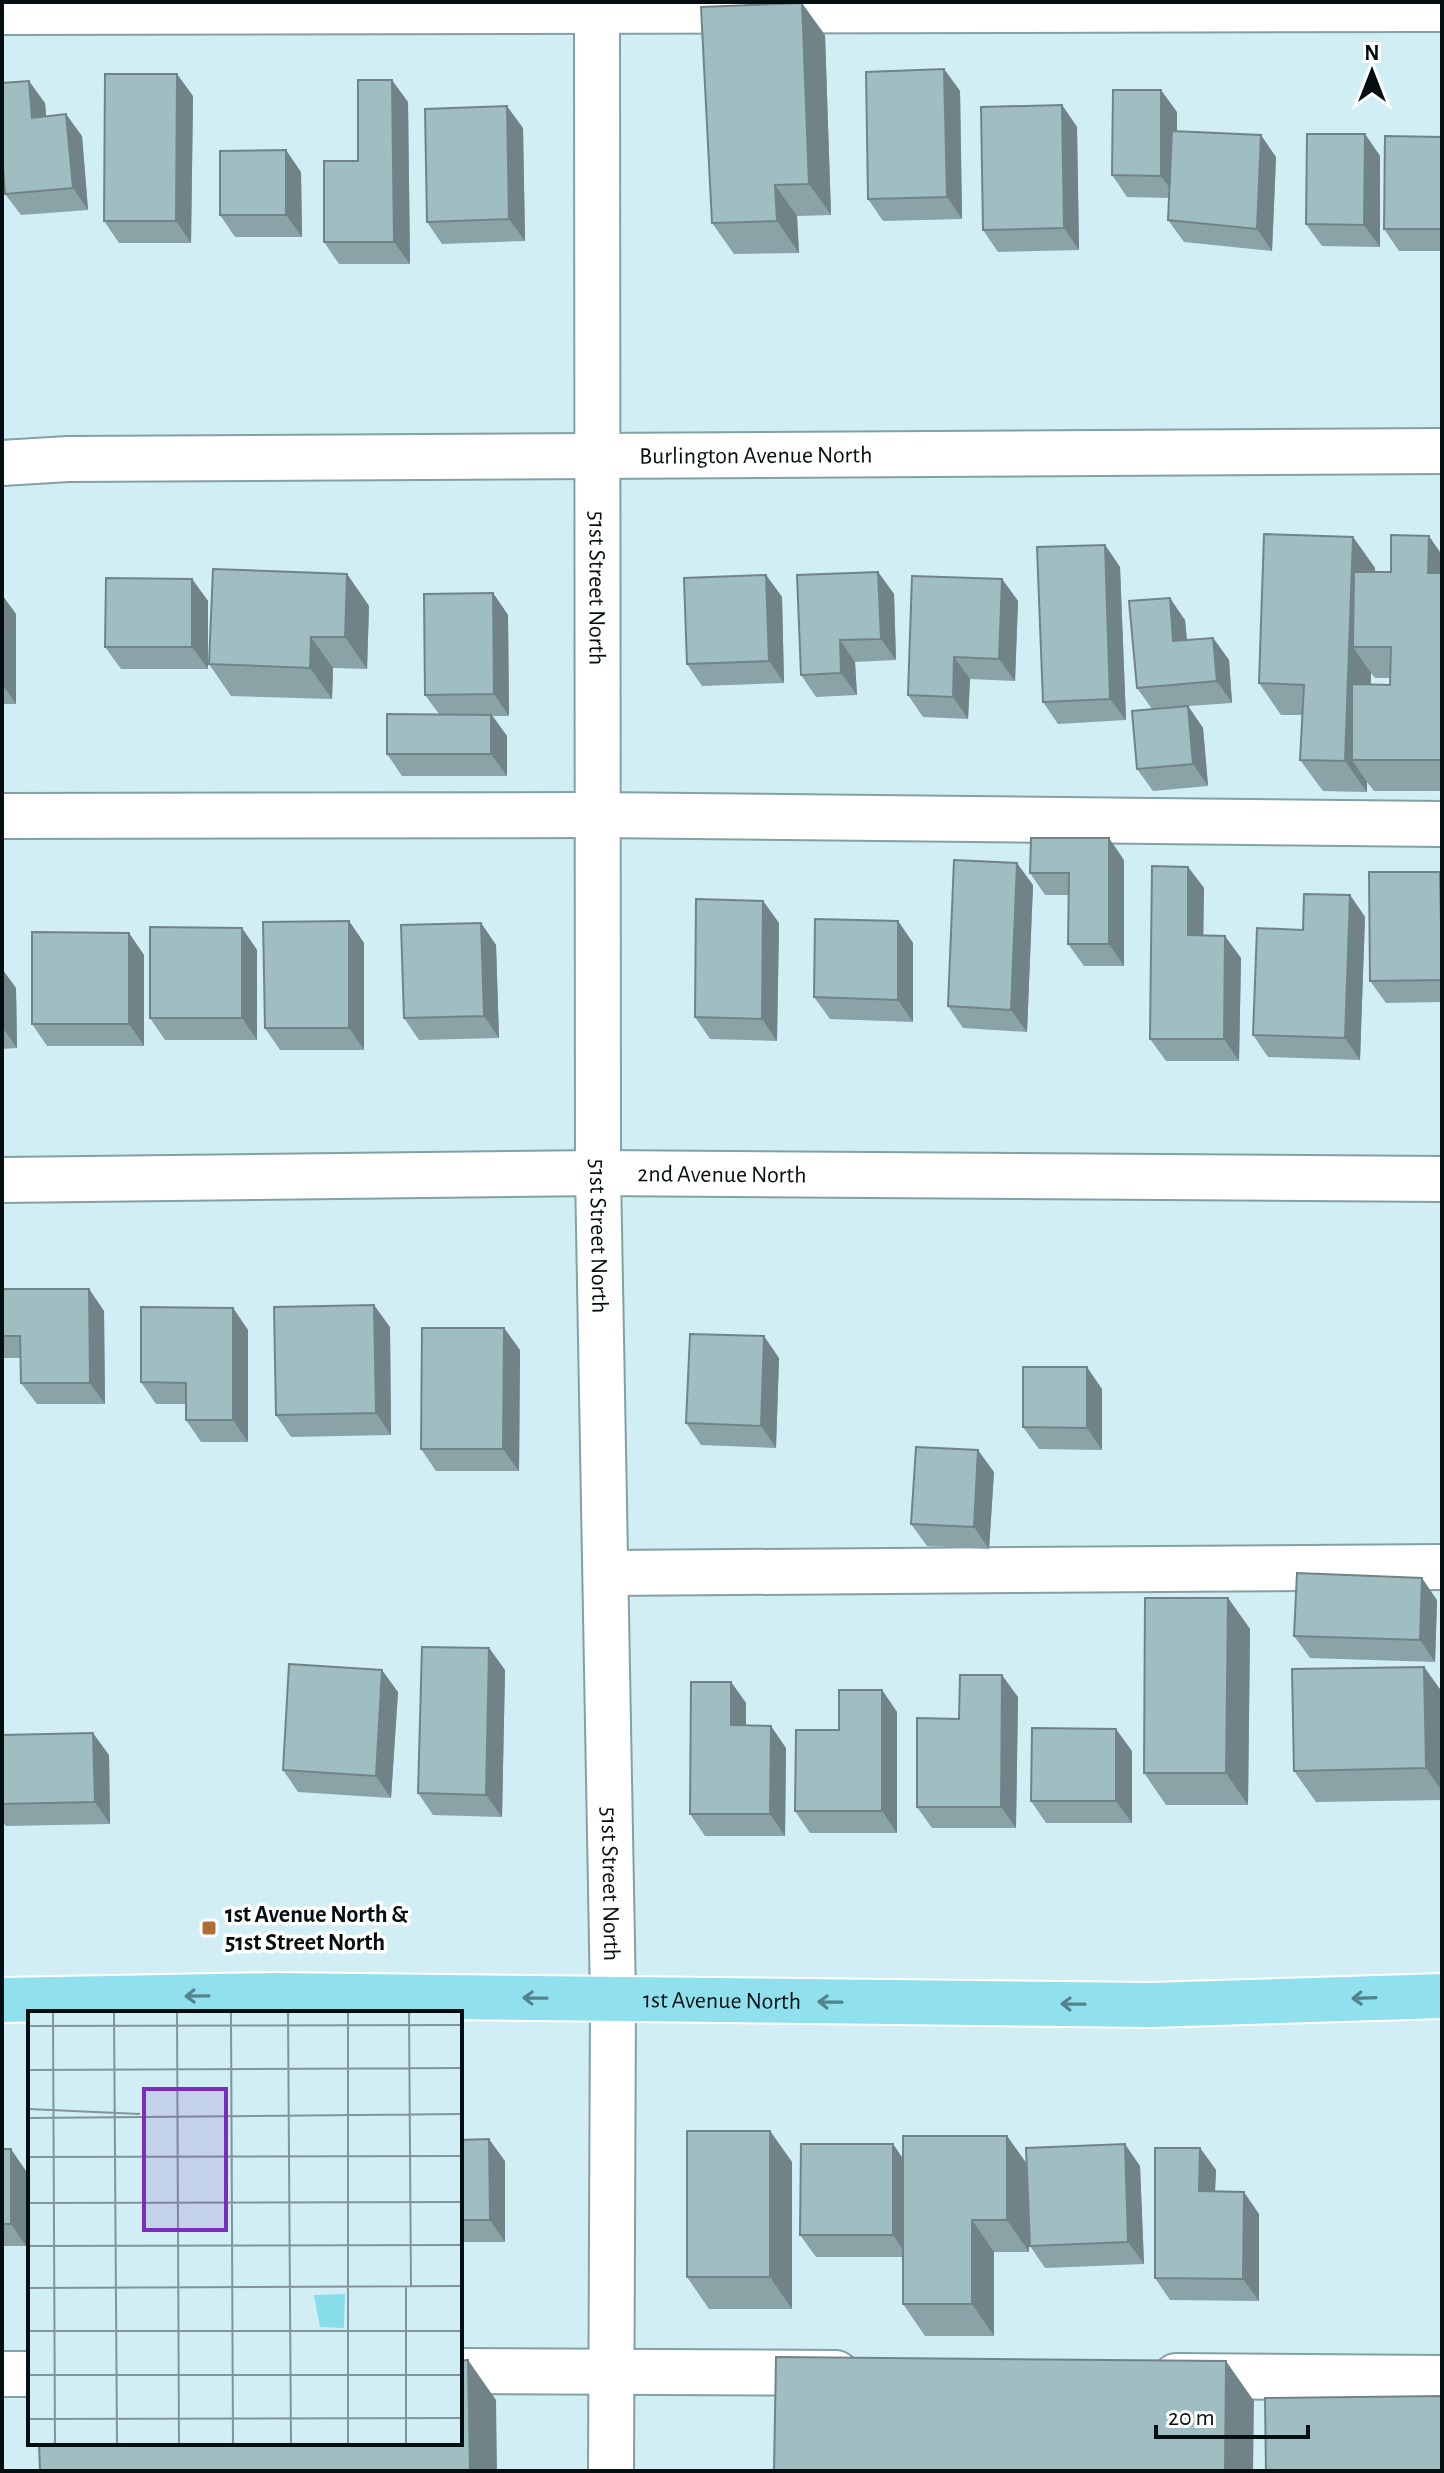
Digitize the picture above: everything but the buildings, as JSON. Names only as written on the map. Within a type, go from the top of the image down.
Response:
[{"type":"main road","name":"1st Avenue North","points":[[2,2000],[275,1995],[1151,2005],[1442,1996]]},
{"type":"street","points":[[2,12],[597,6],[1442,9]]},
{"type":"street","name":"51st Street North","points":[[597,6],[598,1173],[613,1999],[611,2471]]},
{"type":"street","name":"Burlington Avenue North","points":[[2,445],[68,459]]},
{"type":"street","name":"Burlington Avenue North","points":[[2,463],[68,459],[1442,451]]},
{"type":"street","points":[[2,816],[597,815],[1442,824]]},
{"type":"street","name":"2nd Avenue North","points":[[2,1180],[598,1173],[1442,1179]]},
{"type":"street","points":[[606,1573],[1442,1567]]},
{"type":"street","points":[[462,2371],[882,2373]]},
{"type":"street","points":[[2,2374],[28,2374]]},
{"type":"street","points":[[1136,2375],[1442,2378]]},
{"type":"street","points":[[1279,2377],[1279,2424]]},
{"type":"place","name":"1st Avenue North & 51st Street North","points":[[209,1928]]}]
